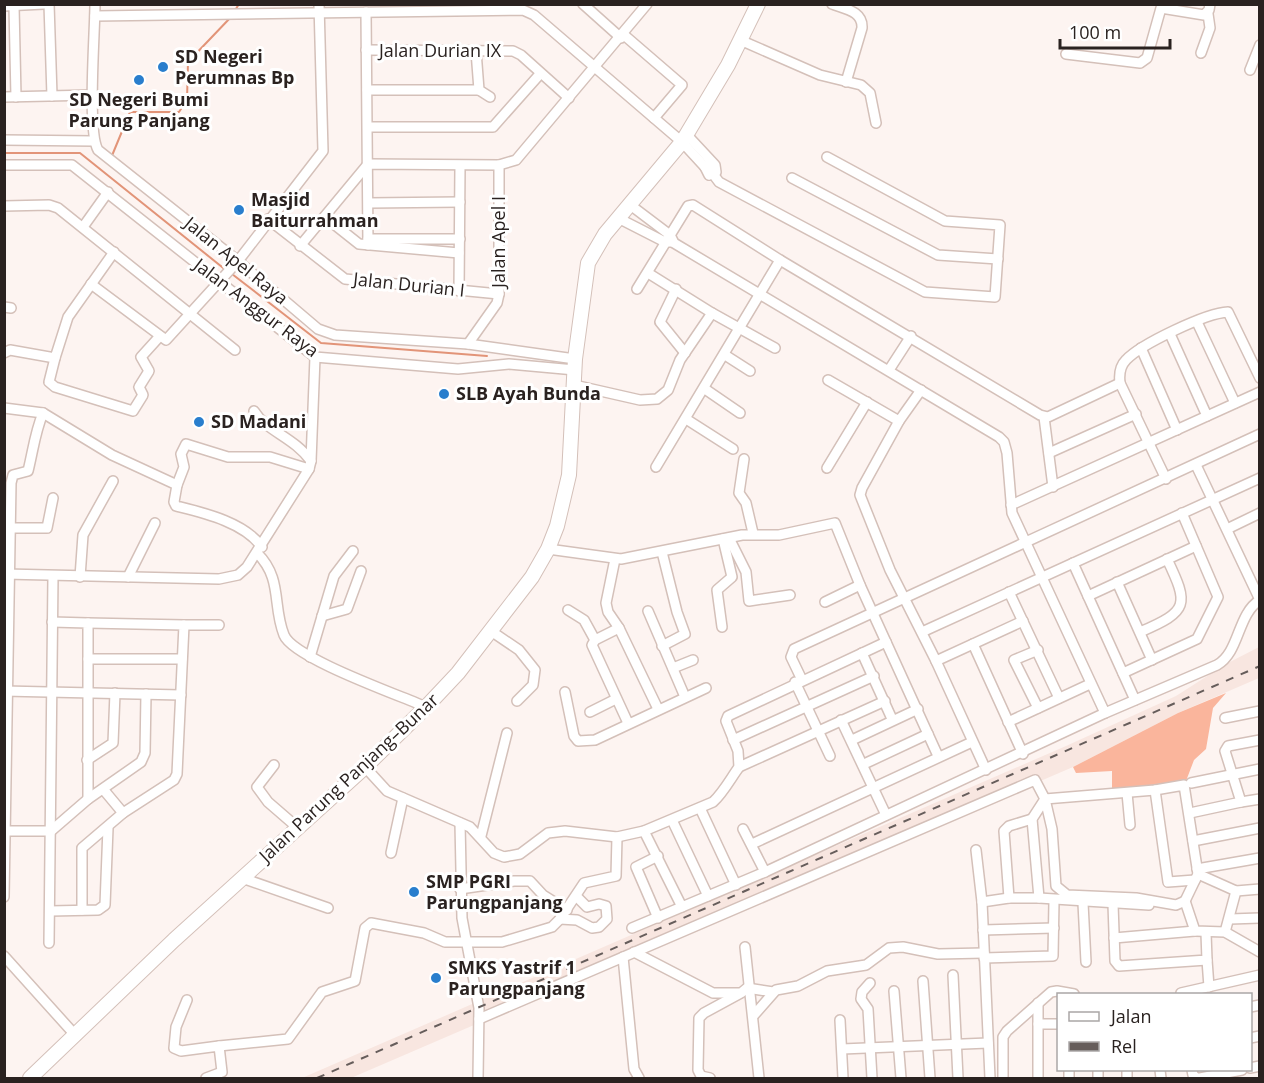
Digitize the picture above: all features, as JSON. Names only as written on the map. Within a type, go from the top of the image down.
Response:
[{"type":"main road","name":"Jalan Parung Panjang–Bunar","points":[[30,1078],[242,878],[365,767],[426,707],[491,631],[520,593],[548,549],[564,505],[569,475],[575,364],[588,263],[593,252],[618,218],[661,170],[684,138],[758,4]]},
{"type":"street","points":[[16,97],[15,59],[9,6],[44,4]]},
{"type":"street","points":[[49,4],[52,96]]},
{"type":"street","points":[[4,140],[94,141],[95,4]]},
{"type":"street","points":[[142,4],[142,15]]},
{"type":"street","points":[[583,4],[682,85],[654,118]]},
{"type":"street","points":[[594,14],[601,4]]},
{"type":"street","points":[[368,164],[500,165],[516,160],[623,36],[647,4]]},
{"type":"street","points":[[832,4],[856,13],[863,23],[846,82]]},
{"type":"street","points":[[95,16],[224,11],[245,14],[319,9],[366,12],[450,8],[529,12],[654,118],[684,138],[708,165],[717,168],[713,174],[719,182],[925,292],[995,297],[1000,225],[945,221],[827,157]]},
{"type":"street","points":[[1066,54],[1140,63],[1147,58],[1161,8],[1198,16],[1209,9],[1210,28],[1201,53]]},
{"type":"street","points":[[91,284],[166,340],[238,261],[322,151],[319,9]]},
{"type":"street","points":[[366,12],[368,242]]},
{"type":"street","points":[[740,40],[805,69],[861,85],[870,93],[876,123]]},
{"type":"street","points":[[1250,70],[1260,45]]},
{"type":"street","name":"Jalan Durian IX","points":[[366,50],[517,52],[569,99]]},
{"type":"street","points":[[476,51],[479,90]]},
{"type":"street","points":[[4,60],[15,59]]},
{"type":"street","points":[[368,128],[493,127],[540,74]]},
{"type":"street","points":[[367,90],[479,90],[490,97]]},
{"type":"street","points":[[4,97],[93,96]]},
{"type":"street","name":"Jalan Apel Raya","points":[[94,141],[98,150],[110,160],[238,261],[318,329],[326,333],[468,344],[575,364]]},
{"type":"street","name":"Jalan Anggur Raya","points":[[4,165],[69,163],[224,276],[315,357],[458,369],[498,365],[575,364]]},
{"type":"street","points":[[300,246],[368,164]]},
{"type":"street","name":"Jalan Apel I","points":[[468,344],[497,303],[499,294],[500,165]]},
{"type":"street","points":[[459,291],[460,166]]},
{"type":"street","points":[[792,178],[938,255],[998,259]]},
{"type":"street","points":[[83,227],[108,192]]},
{"type":"street","points":[[369,203],[460,202]]},
{"type":"street","points":[[629,204],[670,240]]},
{"type":"street","points":[[4,206],[52,205],[192,312],[235,350]]},
{"type":"street","points":[[637,289],[670,240],[688,206],[693,205],[780,260],[1044,417]]},
{"type":"street","points":[[325,217],[354,242],[460,239]]},
{"type":"street","points":[[618,218],[670,240],[993,432],[1004,442],[1011,505],[1026,543],[1105,713]]},
{"type":"street","name":"Jalan Durian I","points":[[268,219],[345,279],[499,294]]},
{"type":"street","points":[[368,242],[459,253]]},
{"type":"street","points":[[114,252],[68,317],[49,382],[55,387],[134,411],[143,395],[140,386],[149,372],[141,357],[160,336]]},
{"type":"street","points":[[656,467],[705,389],[780,260]]},
{"type":"street","points":[[648,273],[712,313],[775,348]]},
{"type":"street","points":[[676,290],[660,322],[685,353]]},
{"type":"street","points":[[1166,479],[1120,383],[1122,365],[1141,348],[1197,322],[1225,312],[1231,313],[1260,378]]},
{"type":"street","points":[[574,385],[650,402],[663,396],[685,353],[712,313]]},
{"type":"street","points":[[1197,322],[1235,403]]},
{"type":"street","points":[[1170,334],[1206,416]]},
{"type":"street","points":[[889,370],[910,336]]},
{"type":"street","points":[[1141,348],[1177,430]]},
{"type":"street","points":[[498,349],[498,365]]},
{"type":"street","points":[[4,352],[10,350],[55,358]]},
{"type":"street","points":[[724,355],[750,371]]},
{"type":"street","points":[[7,574],[232,578],[243,571],[259,550],[310,465],[315,357]]},
{"type":"street","points":[[828,380],[899,421]]},
{"type":"street","points":[[1044,417],[1120,383]]},
{"type":"street","points":[[705,389],[740,413]]},
{"type":"street","points":[[921,390],[899,421],[860,495],[905,599],[986,770]]},
{"type":"street","points":[[1011,505],[1260,392]]},
{"type":"street","points":[[828,468],[867,402]]},
{"type":"street","points":[[4,408],[43,413],[112,455],[177,485]]},
{"type":"street","points":[[254,411],[261,421],[290,438],[310,465]]},
{"type":"street","points":[[4,897],[7,831],[7,497],[13,476],[28,471],[35,443],[35,431],[43,413]]},
{"type":"street","points":[[1049,453],[1136,414]]},
{"type":"street","points":[[1044,417],[1053,487]]},
{"type":"street","points":[[686,419],[733,449]]},
{"type":"street","points":[[830,756],[807,707],[791,657],[794,649],[1260,434]]},
{"type":"street","points":[[310,465],[270,457],[228,457],[186,444],[182,454],[184,467],[174,502],[176,506],[198,512],[252,535],[273,576],[280,621],[287,641],[297,651],[426,707]]},
{"type":"street","points":[[744,459],[739,493],[746,503],[753,533]]},
{"type":"street","points":[[632,928],[765,872],[1023,754],[1105,713],[1223,661],[1251,607],[1260,600],[1196,465]]},
{"type":"street","points":[[922,632],[1260,478]]},
{"type":"street","points":[[80,577],[83,535],[113,481]]},
{"type":"street","points":[[7,529],[47,528],[53,498]]},
{"type":"street","points":[[1123,674],[1199,637],[1218,597],[1182,513]]},
{"type":"street","points":[[1227,529],[1258,516]]},
{"type":"street","points":[[129,577],[155,523]]},
{"type":"street","points":[[548,549],[615,559],[662,552],[753,533],[779,535],[835,523],[860,585],[938,756]]},
{"type":"street","points":[[726,538],[746,572],[749,602],[790,595]]},
{"type":"street","points":[[722,627],[717,590],[732,577],[726,538]]},
{"type":"street","points":[[1088,596],[1196,546]]},
{"type":"street","points":[[310,657],[334,576],[353,551]]},
{"type":"street","points":[[662,552],[677,612],[685,632],[684,635],[662,646]]},
{"type":"street","points":[[615,559],[607,607],[658,709]]},
{"type":"street","points":[[1140,632],[1170,618],[1182,599],[1181,590],[1167,559]]},
{"type":"street","points":[[1073,563],[1136,700]]},
{"type":"street","points":[[322,616],[347,609],[361,571]]},
{"type":"street","points":[[49,943],[52,576]]},
{"type":"street","points":[[1117,582],[1152,660]]},
{"type":"street","points":[[825,602],[860,585]]},
{"type":"street","points":[[1009,592],[1059,698]]},
{"type":"street","points":[[568,610],[584,620],[595,640],[593,648],[628,723]]},
{"type":"street","points":[[648,611],[685,698]]},
{"type":"street","points":[[936,661],[1023,621]]},
{"type":"street","points":[[52,622],[219,625]]},
{"type":"street","points":[[88,622],[88,799]]},
{"type":"street","points":[[82,910],[82,848],[123,813],[176,777],[181,721],[184,626]]},
{"type":"street","points":[[595,640],[619,628]]},
{"type":"street","points":[[491,631],[519,650],[535,670],[533,685],[517,701]]},
{"type":"street","points":[[739,767],[739,755],[726,721],[728,716],[886,642]]},
{"type":"street","points":[[973,644],[1023,754]]},
{"type":"street","points":[[1038,650],[1014,660],[1038,708]]},
{"type":"street","points":[[862,653],[892,719]]},
{"type":"street","points":[[88,659],[182,659]]},
{"type":"street","points":[[673,668],[693,660]]},
{"type":"street","points":[[734,740],[874,676]]},
{"type":"street","points":[[1008,722],[1090,684]]},
{"type":"street","points":[[565,692],[574,736],[578,741],[596,740],[706,688]]},
{"type":"street","points":[[7,691],[181,695]]},
{"type":"street","points":[[87,760],[113,743],[115,693]]},
{"type":"street","points":[[7,831],[51,831],[88,799],[145,757],[146,694]]},
{"type":"street","points":[[590,712],[616,699]]},
{"type":"street","points":[[365,767],[380,786],[460,823],[481,836],[497,855],[509,857],[520,854],[548,833],[565,831],[617,837],[644,831],[672,820],[700,808],[720,795],[726,782],[739,767],[885,701]]},
{"type":"street","points":[[852,740],[892,719],[918,709]]},
{"type":"street","points":[[1225,718],[1260,711]]},
{"type":"street","points":[[841,720],[864,764],[886,815]]},
{"type":"street","points":[[481,836],[507,733]]},
{"type":"street","points":[[864,764],[928,734]]},
{"type":"street","points":[[1241,802],[1226,748],[1260,740]]},
{"type":"street","points":[[752,844],[972,742]]},
{"type":"street","points":[[274,765],[258,783],[258,789],[268,802],[298,828]]},
{"type":"street","points":[[1191,783],[1260,769]]},
{"type":"street","points":[[479,1019],[1035,780],[1045,799],[1054,851],[1054,882],[1059,891],[1067,895],[1136,898],[1176,905]]},
{"type":"street","points":[[982,902],[1009,898],[1039,898],[1083,903],[1176,905],[1185,901],[1197,874],[1190,813],[1184,785],[1127,793],[1045,799]]},
{"type":"street","points":[[103,789],[123,813]]},
{"type":"street","points":[[1155,790],[1168,882],[1260,858]]},
{"type":"street","points":[[1127,793],[1130,825]]},
{"type":"street","points":[[391,853],[404,798]]},
{"type":"street","points":[[1039,898],[1032,819],[1045,799]]},
{"type":"street","points":[[1190,813],[1260,799]]},
{"type":"street","points":[[700,808],[736,885]]},
{"type":"street","points":[[1009,898],[1003,835],[1009,826],[1032,819]]},
{"type":"street","points":[[672,820],[708,896]]},
{"type":"street","points":[[460,823],[460,889],[479,1019],[478,1078]]},
{"type":"street","points":[[50,911],[102,909],[107,901],[108,828]]},
{"type":"street","points":[[1193,841],[1260,828]]},
{"type":"street","points":[[743,829],[765,872]]},
{"type":"street","points":[[644,831],[682,907]]},
{"type":"street","points":[[187,1000],[176,1027],[174,1048],[181,1051],[280,1041],[293,1035],[322,992],[355,981],[365,928],[369,924],[376,922],[424,933],[445,942],[502,942],[539,932],[552,927],[560,919],[588,881],[616,876],[617,837]]},
{"type":"street","points":[[976,850],[982,902],[990,1078]]},
{"type":"street","points":[[658,856],[636,867],[658,918]]},
{"type":"street","points":[[1197,874],[1236,891],[1260,889]]},
{"type":"street","points":[[242,878],[328,908]]},
{"type":"street","points":[[460,889],[514,881],[530,881],[546,897],[567,910]]},
{"type":"street","points":[[1225,932],[1236,891]]},
{"type":"street","points":[[560,919],[577,920],[592,928],[599,927],[607,919],[606,906],[587,907],[577,897]]},
{"type":"street","points":[[634,952],[713,993],[744,990],[773,992],[798,986],[827,971],[866,965],[889,948],[903,947],[938,954],[1053,956],[1054,901]]},
{"type":"street","points":[[1185,901],[1195,931]]},
{"type":"street","points":[[1083,903],[1086,962]]},
{"type":"street","points":[[1113,904],[1114,961],[1119,966],[1207,960]]},
{"type":"street","points":[[1230,919],[1260,918]]},
{"type":"street","points":[[983,930],[1054,928]]},
{"type":"street","points":[[1114,938],[1195,931],[1225,932],[1260,952]]},
{"type":"street","points":[[1206,933],[1209,987]]},
{"type":"street","points":[[745,947],[744,990],[754,1015],[759,1078]]},
{"type":"street","points":[[4,956],[76,1036]]},
{"type":"street","points":[[623,957],[634,1069],[639,1078]]},
{"type":"street","points":[[953,975],[958,1078]]},
{"type":"street","points":[[1181,993],[1260,975]]},
{"type":"street","points":[[923,981],[930,1078]]},
{"type":"street","points":[[870,983],[862,992],[861,999],[868,1009],[872,1078]]},
{"type":"street","points":[[702,1078],[698,1062],[699,1018],[744,990]]},
{"type":"street","points":[[894,991],[901,1078]]},
{"type":"street","points":[[1003,1078],[1004,1037],[1038,1003],[1054,991],[1066,993]]},
{"type":"street","points":[[754,1015],[773,992]]},
{"type":"street","points":[[1038,1003],[1038,1078]]},
{"type":"street","points":[[840,1020],[843,1078]]},
{"type":"street","points":[[1038,1024],[1057,1024]]},
{"type":"street","points":[[842,1049],[988,1043]]},
{"type":"street","points":[[206,1078],[222,1072],[219,1046]]},
{"type":"street","points":[[1198,1078],[1236,1071]]},
{"type":"shaded area","points":[[1259,647],[1259,678],[1178,713],[1073,767],[351,1078],[302,1078],[1066,746],[1176,696],[1226,664]]},
{"type":"shaded area","points":[[1226,693],[1213,708],[1206,749],[1194,760],[1186,781],[1112,790],[1112,771],[1076,773],[1073,767],[1178,713]]},
{"type":"waterway","points":[[234,12],[239,4]]},
{"type":"waterway","points":[[111,158],[130,112],[179,112],[187,100],[188,62],[231,17]]},
{"type":"waterway","points":[[4,153],[80,153],[227,271]]},
{"type":"waterway","points":[[232,274],[321,343],[487,356]]},
{"type":"railway","points":[[317,1078],[1260,666]]},
{"type":"place","name":"SD Negeri Perumnas Bp","points":[[163,67]]},
{"type":"place","name":"SD Negeri Bumi Parung Panjang","points":[[139,80]]},
{"type":"place","name":"Masjid Baiturrahman","points":[[239,210]]},
{"type":"place","name":"SLB Ayah Bunda","points":[[444,394]]},
{"type":"place","name":"SD Madani","points":[[199,422]]},
{"type":"place","name":"SMP PGRI Parungpanjang","points":[[414,892]]},
{"type":"place","name":"SMKS Yastrif 1 Parungpanjang","points":[[436,978]]}]
